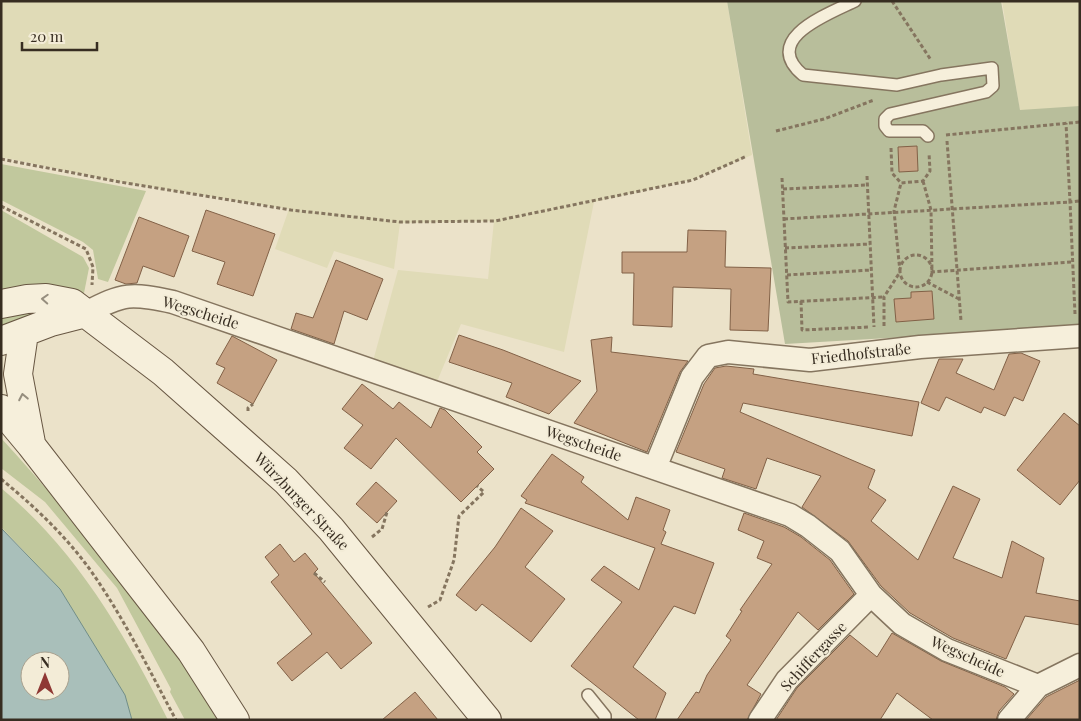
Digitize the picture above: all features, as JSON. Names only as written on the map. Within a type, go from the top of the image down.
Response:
[{"type":"street","name":"Wegscheide","points":[[86,313],[120,296],[137,294],[173,302],[790,515],[808,526],[840,551],[871,595],[902,624],[947,650],[1038,686]]},
{"type":"street","name":"Würzburger Straße","points":[[1,304],[27,299],[46,298],[72,303],[163,372],[286,481],[331,529],[486,720]]},
{"type":"street","points":[[31,445],[13,337],[51,322],[86,313]]},
{"type":"street","name":"Friedhofstraße","points":[[655,468],[692,377],[708,356],[728,352],[810,360],[1074,328]]},
{"type":"street","points":[[1,409],[191,651],[235,720]]},
{"type":"street","name":"Schiffergasse","points":[[760,720],[787,680],[871,595]]},
{"type":"street","points":[[1009,720],[1038,686],[1080,665]]},
{"type":"lane","points":[[855,1],[800,31],[790,43],[788,56],[794,67],[803,75],[897,84],[941,75],[992,68],[993,86],[986,92],[890,114],[884,119],[884,126],[889,131],[923,130],[928,136]]},
{"type":"lane","points":[[588,695],[606,716],[605,720]]},
{"type":"path","points":[[892,1],[941,75]]},
{"type":"path","points":[[776,131],[824,119],[868,104],[897,84]]},
{"type":"path","points":[[962,330],[946,134],[1080,122]]},
{"type":"path","points":[[1066,123],[1074,328]]},
{"type":"path","points":[[901,183],[923,181],[930,171],[928,136]]},
{"type":"path","points":[[890,138],[892,173],[901,183]]},
{"type":"path","points":[[1,159],[120,182],[291,210],[400,222],[495,221],[693,180],[747,156]]},
{"type":"path","points":[[867,176],[874,327]]},
{"type":"path","points":[[782,178],[788,302],[884,297]]},
{"type":"path","points":[[901,183],[894,211],[900,272],[902,279],[916,286],[927,282],[932,272],[932,210],[923,181]]},
{"type":"path","points":[[783,189],[867,185]]},
{"type":"path","points":[[784,219],[1080,201]]},
{"type":"path","points":[[1,206],[86,249],[93,268],[92,286],[86,313]]},
{"type":"path","points":[[785,248],[870,244]]},
{"type":"path","points":[[801,301],[802,330],[886,326],[884,297],[900,272],[904,260],[916,255],[928,260],[932,272]]},
{"type":"path","points":[[932,272],[1072,262]]},
{"type":"path","points":[[787,274],[871,270]]},
{"type":"path","points":[[927,282],[959,299]]},
{"type":"path","points":[[253,404],[248,408],[253,416]]},
{"type":"path","points":[[1,479],[33,506],[91,572],[114,607],[176,720]]},
{"type":"path","points":[[428,607],[440,600],[454,560],[459,516],[484,492],[477,486]]},
{"type":"path","points":[[369,539],[382,530],[387,512]]},
{"type":"path","points":[[314,572],[325,582]]},
{"type":"shaded area","points":[[1,1],[727,1],[752,155],[694,179],[594,202],[564,352],[461,324],[436,384],[373,361],[398,270],[488,279],[494,221],[400,223],[394,269],[334,251],[327,268],[275,249],[289,209],[120,182],[1,157]]},
{"type":"shaded area","points":[[1002,1],[1080,1],[1080,107],[1020,111]]},
{"type":"green space","points":[[727,1],[1001,1],[1020,110],[1080,106],[1080,327],[785,344]]},
{"type":"green space","points":[[1,164],[146,191],[108,282],[98,279],[93,250],[83,242],[1,200]]},
{"type":"green space","points":[[1,210],[83,257],[89,268],[84,293],[1,299]]},
{"type":"green space","points":[[34,312],[41,315],[1,335],[1,314]]},
{"type":"green space","points":[[1,438],[61,505],[118,574],[172,646],[223,720],[185,720],[170,692],[171,689],[117,588],[45,502],[1,468]]},
{"type":"green space","points":[[1,488],[53,538],[96,595],[134,656],[168,720],[132,720],[125,695],[60,589],[1,527]]},
{"type":"water","points":[[1,528],[60,589],[125,695],[132,720],[1,720]]},
{"type":"building","points":[[917,146],[918,171],[899,172],[898,147]]},
{"type":"building","points":[[206,210],[275,234],[253,296],[217,284],[225,262],[192,251]]},
{"type":"building","points":[[139,217],[189,236],[174,277],[143,266],[137,283],[126,284],[115,280]]},
{"type":"building","points":[[688,230],[726,231],[725,267],[771,268],[768,331],[730,330],[731,289],[673,287],[672,327],[633,325],[634,273],[622,273],[622,252],[687,252]]},
{"type":"building","points":[[336,260],[383,279],[367,320],[344,311],[334,344],[291,329],[296,313],[313,318]]},
{"type":"building","points":[[932,291],[934,319],[896,322],[894,299],[911,298],[911,292]]},
{"type":"building","points":[[459,335],[581,381],[549,414],[506,397],[512,383],[449,362]]},
{"type":"building","points":[[232,336],[277,360],[253,404],[217,383],[225,368],[216,364]]},
{"type":"building","points":[[612,337],[611,352],[688,361],[680,372],[647,452],[574,423],[597,391],[591,340]]},
{"type":"building","points":[[1021,353],[1040,361],[1023,401],[1014,397],[1005,416],[984,407],[981,413],[946,397],[939,411],[921,403],[939,359],[963,359],[956,373],[994,390],[1009,354]]},
{"type":"building","points":[[726,366],[754,369],[753,374],[919,402],[912,436],[743,403],[740,412],[875,470],[868,488],[886,500],[871,521],[918,560],[953,486],[980,499],[953,558],[1002,578],[1012,541],[1044,558],[1036,593],[1080,601],[1080,625],[1025,616],[1006,659],[953,638],[910,613],[881,586],[848,541],[802,507],[821,476],[767,458],[756,489],[722,478],[725,469],[676,452],[704,384],[715,368]]},
{"type":"building","points":[[362,384],[393,409],[399,402],[431,428],[440,408],[445,410],[482,447],[477,452],[494,469],[461,502],[396,438],[371,469],[344,448],[363,425],[342,409]]},
{"type":"building","points":[[1064,413],[1080,426],[1080,480],[1060,505],[1017,470]]},
{"type":"building","points":[[552,454],[584,477],[581,482],[628,520],[636,497],[670,510],[663,530],[666,532],[661,544],[714,563],[695,614],[674,606],[633,667],[666,693],[655,720],[639,720],[571,666],[622,602],[591,580],[604,566],[639,590],[655,548],[525,503],[527,500],[521,496]]},
{"type":"building","points":[[376,482],[397,501],[377,523],[356,504]]},
{"type":"building","points":[[521,508],[553,531],[525,567],[565,599],[531,642],[482,604],[476,611],[456,595],[495,547]]},
{"type":"building","points":[[744,513],[784,527],[801,537],[830,560],[854,594],[818,630],[798,612],[747,685],[761,694],[747,720],[677,720],[696,692],[699,693],[707,675],[731,640],[726,636],[742,611],[740,610],[772,564],[757,558],[764,541],[738,530]]},
{"type":"building","points":[[280,544],[294,562],[305,553],[318,569],[314,573],[372,643],[341,669],[327,652],[292,681],[277,663],[312,634],[271,582],[279,575],[265,557]]},
{"type":"building","points":[[892,633],[941,661],[1005,687],[1014,694],[999,711],[996,720],[933,720],[897,693],[880,720],[776,720],[797,688],[850,635],[877,657]]},
{"type":"building","points":[[1080,680],[1080,720],[1026,720],[1046,697]]},
{"type":"building","points":[[415,692],[438,720],[382,720]]}]
